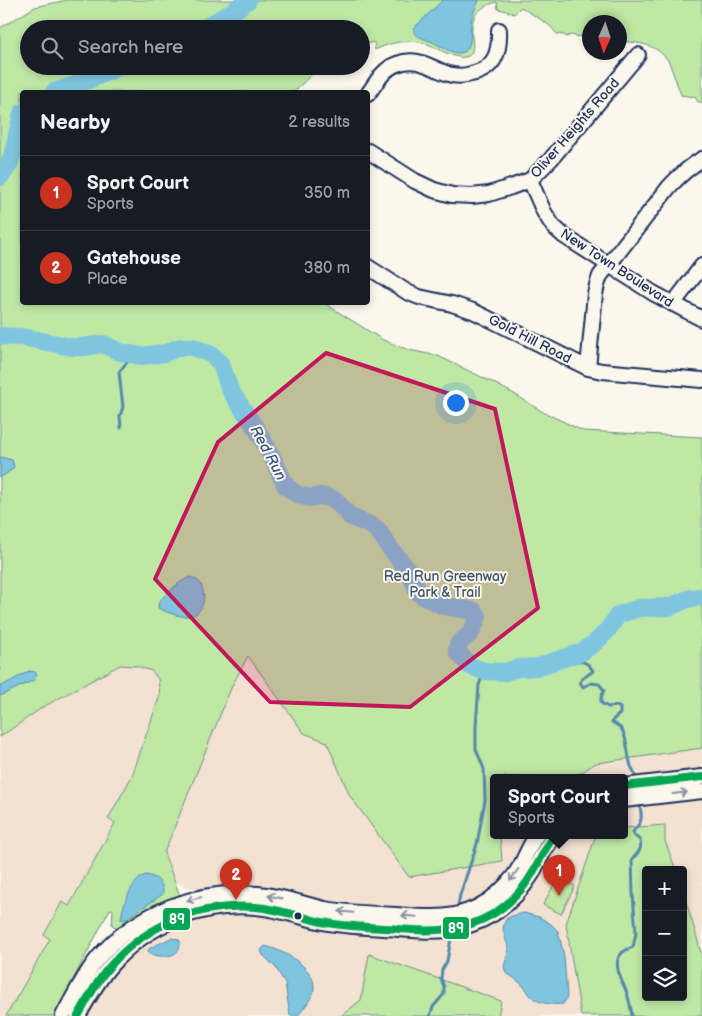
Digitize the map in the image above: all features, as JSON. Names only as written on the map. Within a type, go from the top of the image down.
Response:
[{"type":"street","points":[[370,91],[387,69],[407,61],[427,64],[456,76],[480,72],[494,60],[500,41],[499,30]]},
{"type":"street","name":"Oliver Heights Road","points":[[370,152],[415,182],[452,195],[472,196],[489,194],[511,187],[530,180],[551,159],[638,55]]},
{"type":"street","points":[[588,368],[597,285],[600,276],[669,187],[681,174],[702,159]]},
{"type":"street","name":"New Town Boulevard","points":[[530,180],[544,212],[553,226],[564,236],[652,293],[702,319]]},
{"type":"street","points":[[673,304],[702,266]]},
{"type":"street","name":"Gold Hill Road","points":[[370,268],[407,292],[473,311],[588,368],[602,371],[702,380]]},
{"type":"street","points":[[628,799],[702,777]]},
{"type":"street","points":[[628,786],[702,791]]},
{"type":"street","points":[[78,1016],[102,977],[124,951],[168,922],[195,912],[241,906],[273,909],[323,922],[344,925],[432,925],[479,906],[497,894],[510,881],[535,839]]},
{"type":"street","points":[[63,1016],[89,969],[122,935],[164,910],[194,899],[222,894],[258,894],[326,909],[432,925],[449,930],[479,921],[504,906],[520,891],[552,839]]},
{"type":"highlighted area","points":[[326,353],[495,409],[538,608],[410,707],[270,702],[155,579],[218,442]]},
{"type":"shaded area","points":[[248,656],[304,733],[327,742],[350,796],[502,861],[500,839],[595,839],[566,924],[581,1016],[498,1016],[501,1001],[370,954],[361,1000],[341,1016],[71,1016],[115,952],[126,941],[204,893],[175,882],[164,853],[232,686]]},
{"type":"shaded area","points":[[120,665],[136,666],[152,671],[158,679],[160,695],[132,776],[108,818],[115,823],[68,906],[62,902],[44,935],[50,939],[6,1016],[0,1016],[0,737],[43,707]]},
{"type":"shaded area","points":[[702,748],[702,957],[687,905],[687,866],[674,866],[665,841],[665,825],[628,828],[628,774],[579,774],[596,763]]},
{"type":"green space","name":"Red Run Greenway Park & Trail","points":[[67,0],[702,0],[702,102],[698,102],[695,97],[681,95],[669,62],[659,51],[641,44],[627,42],[627,15],[582,15],[582,37],[570,35],[567,37],[557,34],[549,25],[521,7],[514,14],[498,9],[497,2],[484,7],[476,14],[472,30],[472,52],[468,56],[463,57],[452,55],[424,43],[411,41],[393,43],[375,50],[374,42],[370,43],[370,20],[20,20],[20,75],[311,75],[296,90],[20,90],[20,305],[327,305],[383,340],[409,350],[438,356],[494,383],[543,412],[583,431],[702,437],[702,748],[596,763],[579,774],[490,774],[490,839],[500,839],[502,861],[409,877],[350,796],[327,742],[304,733],[248,656],[232,686],[164,853],[180,896],[117,928],[112,925],[113,910],[110,909],[54,1016],[6,1016],[50,939],[44,935],[62,902],[69,906],[115,823],[108,819],[132,776],[160,695],[158,679],[152,671],[136,666],[120,665],[43,707],[0,737],[0,28],[35,7]]},
{"type":"green space","points":[[665,825],[665,841],[674,866],[642,866],[642,1001],[687,1001],[687,905],[702,957],[702,1016],[581,1016],[566,924],[595,839],[628,839],[628,828]]},
{"type":"green space","points":[[558,877],[575,886],[561,914],[543,905]]},
{"type":"green space","points":[[369,954],[501,1001],[498,1016],[341,1016],[361,1000]]},
{"type":"water","points":[[443,0],[479,0],[473,14],[468,48],[461,53],[447,50],[414,33],[414,28]]},
{"type":"water","points":[[0,457],[12,460],[14,467],[0,478]]},
{"type":"water","points":[[190,577],[200,583],[204,596],[200,610],[197,613],[189,616],[180,616],[158,608],[159,602],[169,591]]},
{"type":"water","points":[[29,671],[35,672],[37,675],[34,680],[0,696],[0,687]]},
{"type":"water","points":[[146,875],[159,881],[163,894],[126,919],[121,920],[123,908],[132,887]]},
{"type":"water","points":[[524,913],[539,917],[558,931],[564,956],[567,997],[563,1004],[547,1004],[535,999],[521,984],[506,973],[504,967],[509,949],[503,928],[506,919]]},
{"type":"water","points":[[171,938],[180,941],[177,952],[169,956],[149,953],[148,950],[150,948]]},
{"type":"water","points":[[265,946],[273,948],[299,962],[311,977],[314,985],[313,993],[298,1016],[290,1016],[285,983],[276,968],[263,955],[261,950]]},
{"type":"waterway","name":"Red Run","points":[[218,20],[248,0]]},
{"type":"waterway","name":"Red Run","points":[[60,90],[100,75]]},
{"type":"waterway","name":"Red Run","points":[[0,177],[9,165],[20,122]]},
{"type":"waterway","name":"Red Run","points":[[0,336],[21,337],[72,347],[103,344],[120,352],[141,356],[165,353],[180,347],[193,347],[212,355],[221,364],[230,390],[259,433],[286,486],[297,494],[309,498],[319,496],[335,500],[351,517],[378,530],[407,569],[417,591],[423,596],[444,606],[474,611],[478,616],[471,633],[458,644],[457,651],[470,666],[484,671],[505,672],[519,668],[537,667],[582,652],[605,633],[618,615],[639,608],[669,607],[690,598],[702,597]]},
{"type":"waterway","points":[[121,428],[120,416],[123,407],[119,372],[133,355]]},
{"type":"waterway","points":[[576,655],[578,660],[588,665],[593,671],[580,682],[583,687],[591,683],[599,684],[604,690],[601,703],[608,707],[617,706],[620,708],[620,714],[612,722],[620,727],[624,734],[631,766],[637,781]]},
{"type":"waterway","points":[[457,910],[477,844],[485,800],[484,769],[476,749],[479,685],[484,671]]},
{"type":"waterway","points":[[632,1016],[628,996],[617,963],[622,953],[633,947],[636,933],[632,860],[640,847],[640,840],[633,832],[641,819],[639,802]]},
{"type":"waterway","points":[[430,1016],[433,1007],[444,994],[441,979],[442,970],[447,961],[452,933]]},
{"type":"transit line","name":"89","points":[[628,786],[702,777]]},
{"type":"transit line","name":"89","points":[[78,1016],[101,977],[125,951],[141,938],[176,919],[215,909],[256,907],[273,909],[322,922],[360,927],[423,930],[458,927],[482,920],[510,902],[528,880],[552,839]]},
{"type":"place","name":"Sport Court","points":[[559,896]]},
{"type":"place","name":"Gatehouse","points":[[236,900]]}]
